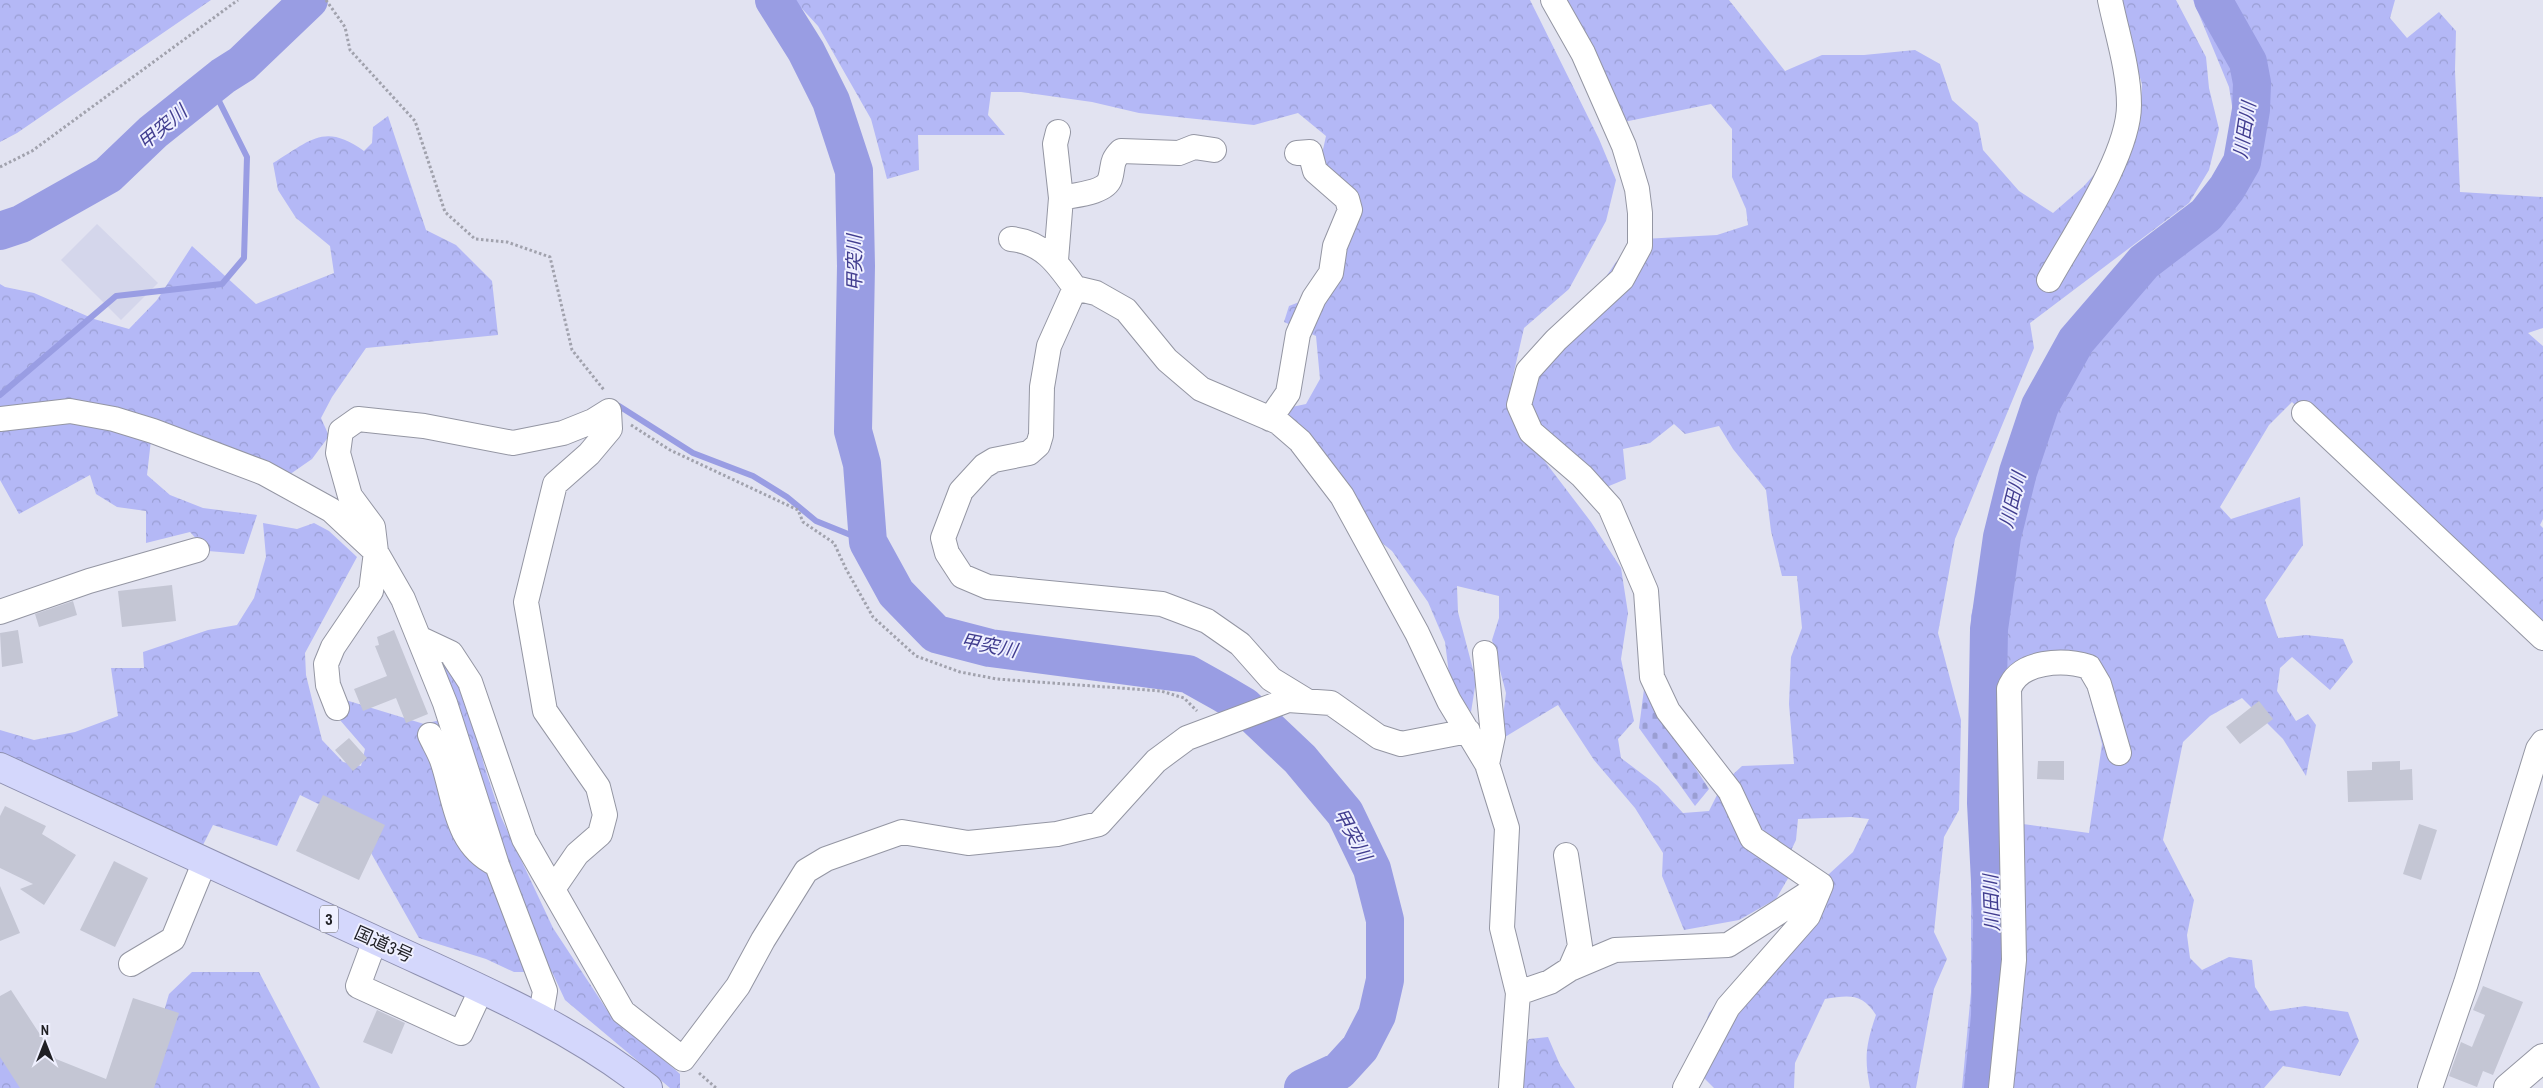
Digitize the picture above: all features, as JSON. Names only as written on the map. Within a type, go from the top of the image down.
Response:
[{"type":"highway","name":"国道3号","points":[[0,767],[481,990],[609,1058],[648,1088]]},
{"type":"main road","points":[[2508,1088],[2543,1058]]},
{"type":"street","points":[[1553,0],[1583,53],[1624,146],[1639,205],[1640,246],[1622,279],[1556,340],[1528,371],[1519,406],[1531,432],[1582,476],[1610,507],[1646,591],[1652,677],[1668,711],[1730,791],[1752,838],[1820,885]]},
{"type":"street","points":[[2049,280],[2112,167],[2127,128],[2129,104],[2125,72],[2110,0]]},
{"type":"street","points":[[1056,260],[1061,198],[1055,144],[1058,132]]},
{"type":"street","points":[[1061,198],[1103,188],[1109,181],[1113,159],[1121,151],[1179,153],[1194,148],[1214,150]]},
{"type":"street","points":[[1270,418],[1288,393],[1298,334],[1314,298],[1331,273],[1334,246],[1350,210],[1347,199],[1315,171],[1310,152],[1297,153]]},
{"type":"street","points":[[1011,239],[1023,240],[1036,246],[1056,260],[1075,288],[1096,293],[1126,310],[1167,360],[1201,389],[1278,422],[1300,440],[1342,496],[1417,633],[1449,701],[1488,764],[1507,828],[1502,928],[1518,993],[1511,1088]]},
{"type":"street","points":[[1075,288],[1049,346],[1042,386],[1042,435],[1038,445],[1029,453],[994,460],[984,466],[961,492],[943,538],[947,553],[962,576],[988,588],[1162,604],[1207,621],[1240,644],[1271,679],[1298,701]]},
{"type":"street","points":[[0,419],[70,411],[114,419],[153,431],[264,473],[331,510],[376,552],[403,600],[445,703],[497,865],[545,991],[540,1020]]},
{"type":"street","points":[[337,708],[328,686],[326,664],[333,647],[371,590],[376,552],[373,527],[350,496],[338,453],[341,431],[358,419],[424,426],[513,443],[563,433],[592,421],[609,411],[610,429],[589,454],[555,484],[526,602],[545,711],[598,787],[605,816],[600,834],[577,854],[553,889]]},
{"type":"street","points":[[2304,413],[2543,638]]},
{"type":"street","points":[[0,612],[89,580],[197,550]]},
{"type":"street","points":[[419,638],[451,653],[470,682],[524,839],[623,1012],[683,1059],[738,986],[762,940],[806,871],[826,859],[902,832],[968,843],[1057,834],[1099,824],[1156,761],[1187,738],[1298,701],[1331,703],[1379,737],[1401,744],[1468,731]]},
{"type":"street","points":[[1485,654],[1493,736],[1488,764]]},
{"type":"street","points":[[2001,1088],[2014,960],[2009,689],[2013,679],[2033,666],[2072,661],[2089,667],[2100,684],[2119,752]]},
{"type":"street","points":[[430,735],[443,761],[460,824],[482,858],[497,865]]},
{"type":"street","points":[[2430,1088],[2469,973],[2538,749],[2543,742]]},
{"type":"street","points":[[1566,855],[1580,946],[1570,969]]},
{"type":"street","points":[[131,964],[173,939],[205,861]]},
{"type":"street","points":[[1518,993],[1550,982],[1570,969],[1615,950],[1728,945],[1820,885]]},
{"type":"street","points":[[1685,1088],[1728,1007],[1808,916],[1820,885]]},
{"type":"street","points":[[375,940],[358,986],[461,1033],[481,990]]},
{"type":"path","points":[[0,166],[32,151],[238,0]]},
{"type":"path","points":[[326,0],[345,28],[350,50],[414,121],[445,212],[474,239],[507,242],[550,256],[572,350],[608,396],[609,411],[670,450],[798,510],[803,522],[834,543],[846,569],[873,617],[916,656],[960,672],[997,679],[1161,691],[1184,698],[1221,727]]},
{"type":"shaded area","points":[[97,224],[158,283],[121,320],[61,260]]},
{"type":"green space","points":[[0,0],[211,0],[17,133],[0,142]]},
{"type":"green space","points":[[794,0],[1530,0],[1599,139],[1616,180],[1606,221],[1569,289],[1524,328],[1513,376],[1514,421],[1591,522],[1621,568],[1628,613],[1621,659],[1634,721],[1618,739],[1621,758],[1658,786],[1683,813],[1709,811],[1721,787],[1790,875],[1776,899],[1739,920],[1684,930],[1662,876],[1663,853],[1635,808],[1594,760],[1558,705],[1500,740],[1506,693],[1492,640],[1499,618],[1499,596],[1457,586],[1458,612],[1476,681],[1471,712],[1450,682],[1445,642],[1428,602],[1392,551],[1341,510],[1273,411],[1306,404],[1320,379],[1316,336],[1284,322],[1289,306],[1307,299],[1318,277],[1327,234],[1347,202],[1320,163],[1326,136],[1298,113],[1254,125],[1139,113],[1092,102],[1021,92],[991,92],[988,115],[1005,135],[918,135],[919,170],[887,179],[871,119],[818,26]]},
{"type":"green space","points":[[1561,0],[1729,0],[1785,71],[1822,55],[1864,55],[1915,50],[1940,64],[1952,100],[1978,123],[1983,150],[2019,191],[2053,213],[2084,186],[2140,122],[2142,84],[2133,55],[2105,0],[2176,0],[2206,57],[2209,88],[2219,129],[2209,170],[2189,203],[2030,323],[2034,348],[1955,539],[1938,633],[1961,720],[1959,810],[1944,837],[1934,932],[1947,959],[1934,989],[1916,1088],[1870,1088],[1867,1051],[1876,1015],[1865,1003],[1854,997],[1825,999],[1795,1063],[1794,1088],[1714,1088],[1691,1065],[1709,1013],[1829,874],[1853,852],[1869,819],[1851,817],[1798,819],[1796,840],[1788,857],[1754,824],[1728,779],[1742,766],[1794,764],[1789,704],[1791,657],[1802,628],[1797,576],[1782,576],[1771,531],[1766,490],[1733,449],[1719,426],[1685,434],[1674,424],[1650,443],[1623,449],[1626,479],[1592,493],[1535,420],[1530,392],[1536,368],[1568,333],[1616,262],[1643,239],[1717,235],[1748,225],[1746,209],[1732,177],[1732,129],[1711,104],[1614,124]]},
{"type":"green space","points":[[2193,0],[2395,0],[2390,18],[2407,38],[2439,12],[2456,31],[2455,70],[2460,192],[2543,197],[2543,328],[2528,333],[2543,346],[2543,519],[2540,525],[2543,528],[2543,640],[2292,402],[2269,425],[2220,507],[2231,519],[2300,497],[2303,545],[2265,600],[2278,638],[2306,635],[2343,639],[2353,662],[2330,690],[2292,657],[2280,668],[2277,691],[2296,721],[2308,714],[2316,725],[2306,776],[2283,739],[2242,698],[2210,716],[2183,742],[2163,840],[2194,900],[2187,935],[2190,958],[2202,970],[2229,957],[2252,960],[2255,987],[2270,1011],[2305,1006],[2348,1012],[2359,1041],[2340,1076],[2283,1066],[2264,1088],[1962,1088],[1971,992],[1971,843],[2001,821],[2089,833],[2102,744],[2087,687],[2071,664],[1974,674],[1971,616],[1983,569],[2037,456],[2055,353],[2065,330],[2211,192],[2225,163],[2236,131],[2229,87]]},
{"type":"green space","points":[[388,116],[426,230],[456,245],[492,281],[498,335],[366,348],[332,397],[321,418],[329,436],[312,459],[286,477],[151,440],[147,475],[170,495],[203,508],[257,515],[244,554],[208,551],[190,532],[146,543],[146,511],[117,507],[96,494],[90,475],[19,514],[0,480],[0,284],[5,287],[34,293],[94,319],[129,329],[157,300],[192,246],[256,304],[334,273],[330,246],[296,218],[278,190],[273,163],[308,142],[327,136],[350,142],[364,151],[372,143],[373,127]]},
{"type":"green space","points":[[263,523],[297,529],[314,523],[329,531],[357,557],[305,653],[306,675],[322,740],[343,762],[361,766],[365,749],[333,712],[339,698],[424,724],[440,720],[415,653],[452,663],[472,714],[484,765],[501,817],[553,928],[607,1010],[680,1074],[680,1088],[670,1088],[565,1000],[552,972],[514,972],[486,959],[419,938],[353,821],[300,795],[277,846],[213,825],[202,847],[0,752],[0,730],[34,740],[75,732],[118,716],[111,668],[144,668],[143,652],[208,630],[237,625],[254,598],[266,557]]},
{"type":"green space","points":[[1644,689],[1709,789],[1695,806],[1639,728]]},
{"type":"green space","points":[[192,972],[259,972],[320,1088],[142,1088],[169,994]]},
{"type":"green space","points":[[1548,1037],[1560,1065],[1575,1088],[1498,1088],[1529,1039]]},
{"type":"green space","points":[[0,1053],[46,1088],[0,1088]]},
{"type":"building","points":[[172,585],[176,621],[122,627],[118,591]]},
{"type":"building","points":[[73,601],[77,615],[39,627],[35,614]]},
{"type":"building","points":[[18,630],[23,663],[2,667],[0,633]]},
{"type":"building","points":[[394,630],[428,714],[406,723],[396,698],[363,711],[354,689],[387,676],[375,646],[379,645],[377,637]]},
{"type":"building","points":[[2259,701],[2273,719],[2240,744],[2226,727]]},
{"type":"building","points":[[349,738],[367,758],[353,771],[335,750]]},
{"type":"building","points":[[2038,761],[2064,761],[2064,780],[2037,779]]},
{"type":"building","points":[[2400,761],[2400,770],[2412,769],[2413,800],[2348,802],[2347,771],[2372,770],[2372,762]]},
{"type":"building","points":[[323,795],[385,825],[359,880],[296,851]]},
{"type":"building","points":[[5,806],[46,826],[42,834],[76,855],[44,905],[20,889],[33,884],[0,868],[0,816]]},
{"type":"building","points":[[2419,824],[2437,830],[2421,880],[2403,874]]},
{"type":"building","points":[[114,861],[148,878],[115,947],[80,930]]},
{"type":"building","points":[[0,886],[20,933],[0,941]]},
{"type":"building","points":[[2483,986],[2523,1002],[2493,1075],[2483,1071],[2477,1087],[2449,1076],[2461,1042],[2472,1047],[2485,1015],[2473,1010]]},
{"type":"building","points":[[11,990],[56,1059],[106,1079],[133,998],[179,1013],[154,1088],[20,1088],[0,1057],[0,996]]},
{"type":"building","points":[[377,1010],[405,1023],[392,1054],[363,1042]]},
{"type":"waterway","name":"甲突川","points":[[0,231],[21,224],[108,175],[153,132],[223,76],[242,64],[309,0]]},
{"type":"waterway","name":"甲突川","points":[[774,0],[806,51],[831,101],[854,171],[856,266],[853,431],[862,464],[868,542],[896,593],[936,634],[990,648],[1188,674],[1244,706],[1300,759],[1345,813],[1372,869],[1385,920],[1385,980],[1377,1015],[1360,1048],[1339,1071],[1303,1088]]},
{"type":"waterway","name":"川田川","points":[[1983,1088],[1990,1016],[1992,920],[1986,803],[1989,629],[2002,537],[2018,472],[2040,406],[2076,341],[2144,262],[2206,215],[2227,188],[2242,162],[2251,110],[2252,83],[2248,62],[2213,0]]},
{"type":"waterway","points":[[0,395],[116,296],[222,284],[244,258],[247,157],[211,85]]},
{"type":"waterway","points":[[619,406],[693,453],[753,476],[787,497],[816,521],[868,542]]}]
